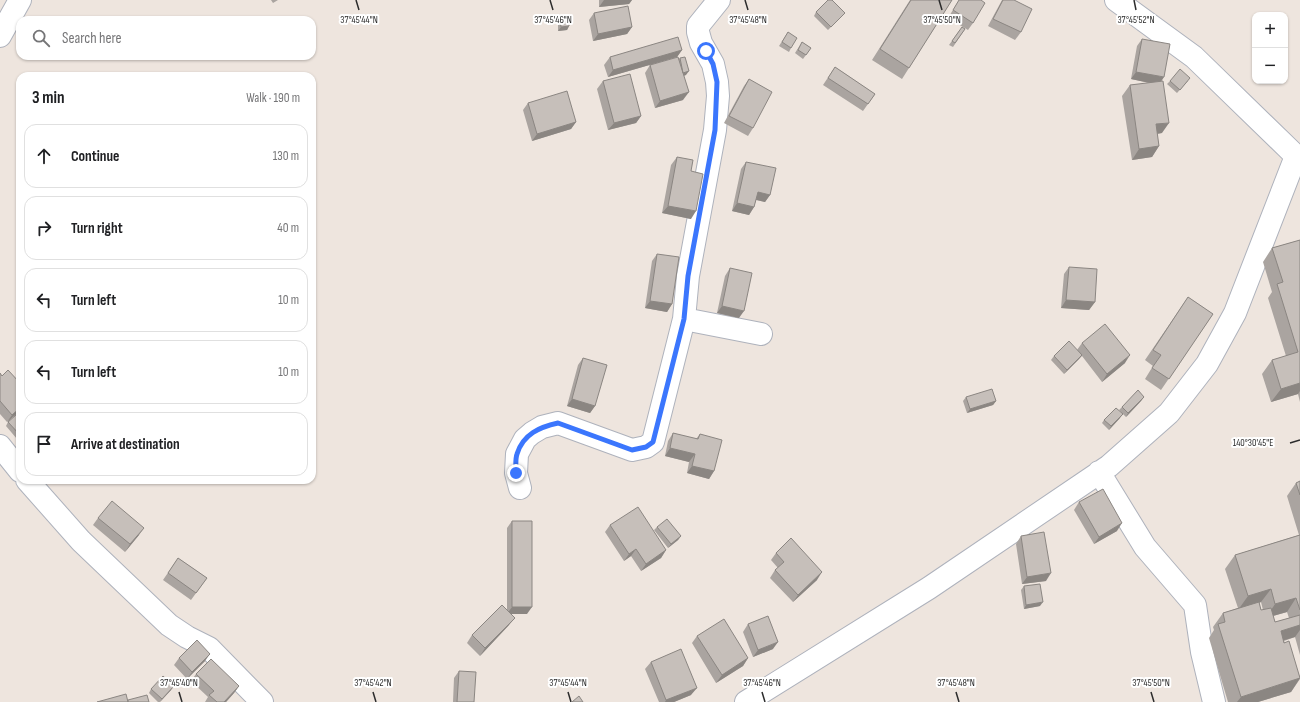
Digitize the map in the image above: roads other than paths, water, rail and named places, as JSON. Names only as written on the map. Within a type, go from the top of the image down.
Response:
[{"type":"street","points":[[520,488],[516,473],[517,454],[525,439],[542,427],[558,423],[632,450],[646,447],[653,442],[684,319],[688,276],[715,130],[718,96],[717,82],[713,64],[702,43],[698,32],[698,26],[719,0]]},
{"type":"street","points":[[746,702],[929,588],[1109,466],[1169,413],[1207,364],[1235,313],[1298,156],[1194,57],[1116,0]]},
{"type":"street","points":[[0,36],[16,1]]},
{"type":"street","points":[[684,319],[761,334]]},
{"type":"street","points":[[0,446],[16,466]]},
{"type":"street","points":[[1099,472],[1145,547],[1195,605],[1202,652],[1214,702]]},
{"type":"street","points":[[31,484],[81,541],[169,625],[208,648],[262,702]]}]
